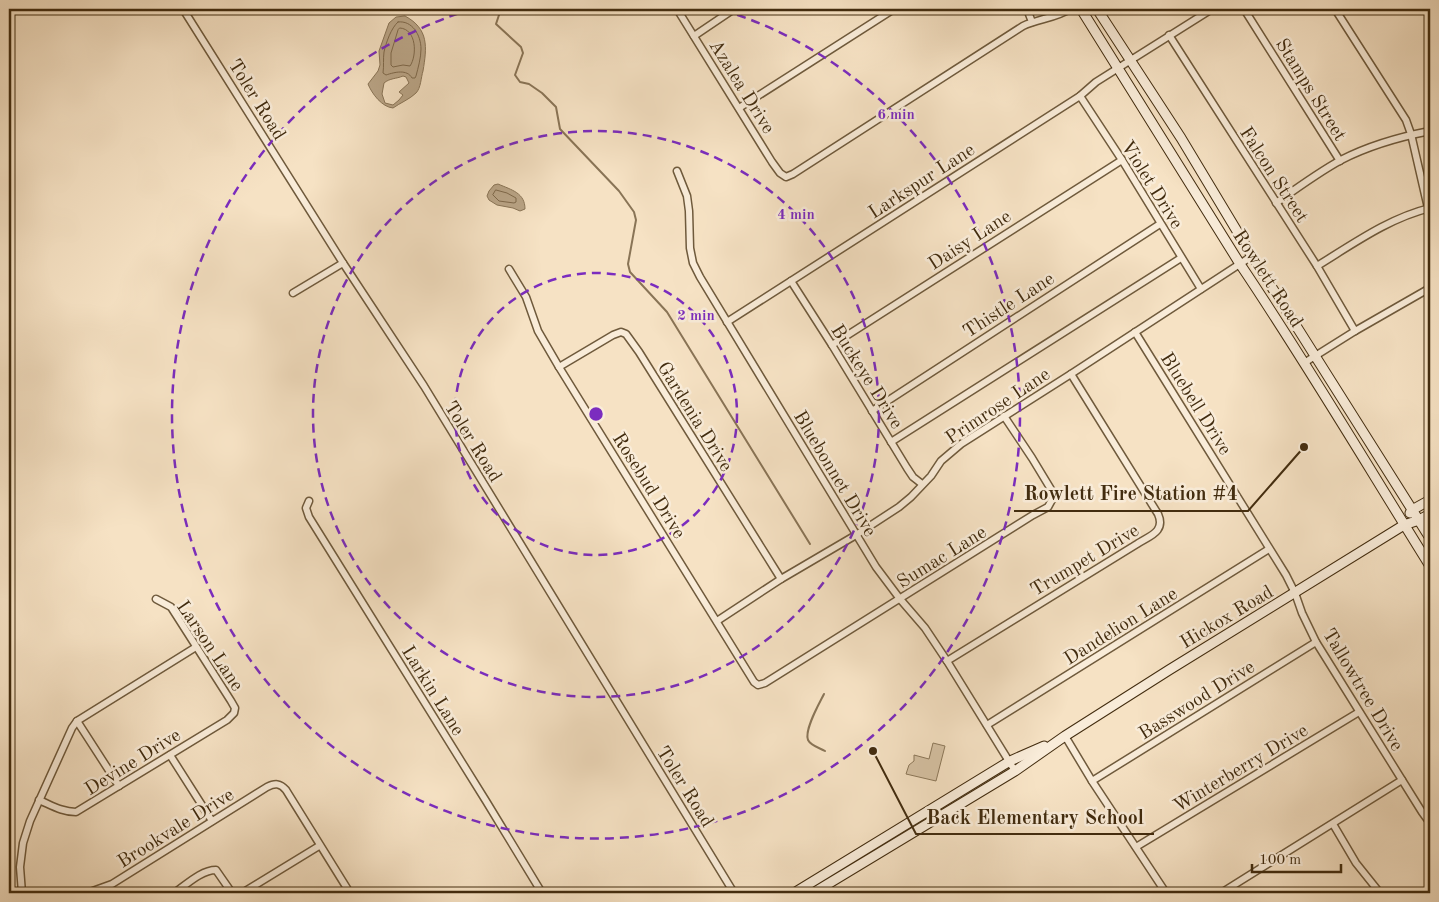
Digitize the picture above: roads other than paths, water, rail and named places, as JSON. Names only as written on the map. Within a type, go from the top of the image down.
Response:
[{"type":"main road","name":"Rowlett Road","points":[[1081,9],[1430,566]]},
{"type":"main road","name":"Rowlett Road","points":[[1097,9],[1181,138],[1252,256],[1430,538]]},
{"type":"main road","points":[[1412,510],[1430,500]]},
{"type":"main road","name":"Hickox Road","points":[[1404,524],[1412,510]]},
{"type":"main road","name":"Hickox Road","points":[[813,893],[1015,771],[1065,736],[1404,524],[1419,520],[1430,514]]},
{"type":"main road","name":"Hickox Road","points":[[794,893],[1010,761],[1065,736]]},
{"type":"main road","points":[[897,842],[900,837],[944,811],[946,800]]},
{"type":"main road","points":[[879,841],[884,850]]},
{"type":"street","name":"Toler Road","points":[[182,9],[343,263],[424,386],[734,893]]},
{"type":"street","name":"Azalea Drive","points":[[677,9],[772,162],[780,173],[786,177],[1032,22]]},
{"type":"street","points":[[694,36],[734,9]]},
{"type":"street","points":[[739,108],[894,9]]},
{"type":"street","points":[[1027,9],[1032,22],[1070,9]]},
{"type":"street","name":"Larkspur Lane","points":[[727,322],[1080,96],[1096,82],[1130,60],[1212,9]]},
{"type":"street","name":"Stamps Street","points":[[1244,9],[1340,161]]},
{"type":"street","points":[[1317,266],[1386,224],[1429,208],[1412,134],[1406,120],[1335,9]]},
{"type":"street","points":[[1426,9],[1430,14]]},
{"type":"street","name":"Falcon Street","points":[[1169,35],[1317,266],[1355,331]]},
{"type":"street","name":"Violet Drive","points":[[1080,96],[1122,160],[1201,289]]},
{"type":"street","points":[[1276,203],[1340,161],[1363,150],[1395,138],[1430,131]]},
{"type":"street","name":"Daisy Lane","points":[[832,345],[1122,160]]},
{"type":"street","name":"Bluebonnet Drive","points":[[677,171],[687,196],[690,211],[690,248],[693,263],[700,277],[856,535],[900,599],[925,628],[1015,771]]},
{"type":"street","name":"Thistle Lane","points":[[872,411],[1160,224]]},
{"type":"street","name":"Primrose Lane","points":[[716,621],[899,507],[931,476],[941,461],[961,444],[1252,256]]},
{"type":"street","points":[[891,442],[1181,258]]},
{"type":"street","points":[[292,293],[343,263]]},
{"type":"street","name":"Rosebud Drive","points":[[509,269],[526,297],[538,331],[559,367],[754,682],[758,685]]},
{"type":"street","name":"Buckeye Drive","points":[[791,281],[913,477],[922,484]]},
{"type":"street","points":[[1304,363],[1430,288]]},
{"type":"street","name":"Gardenia Drive","points":[[559,367],[613,335],[621,332],[626,334],[781,579]]},
{"type":"street","name":"Bluebell Drive","points":[[1135,332],[1286,575],[1295,593]]},
{"type":"street","name":"Trumpet Drive","points":[[947,661],[1137,544],[1157,531],[1161,526],[1158,514],[1071,374]]},
{"type":"street","name":"Sumac Lane","points":[[758,685],[765,683],[1048,507],[1054,496],[1052,491],[1004,416]]},
{"type":"street","name":"Larkin Lane","points":[[308,501],[306,508],[309,517],[542,893]]},
{"type":"street","name":"Dandelion Lane","points":[[987,726],[1269,549]]},
{"type":"street","name":"Tallowtree Drive","points":[[1295,593],[1316,642],[1430,823]]},
{"type":"street","name":"Larson Lane","points":[[156,599],[171,607],[231,701],[235,708],[234,713]]},
{"type":"street","name":"Basswood Drive","points":[[1092,781],[1316,642]]},
{"type":"street","points":[[22,893],[20,867],[23,843],[39,800],[77,720],[196,646]]},
{"type":"street","name":"Winterberry Drive","points":[[1136,847],[1359,712]]},
{"type":"street","name":"Devine Drive","points":[[39,800],[68,812],[76,812],[227,720],[234,713]]},
{"type":"street","points":[[77,720],[119,786]]},
{"type":"street","points":[[1065,736],[1092,781],[1166,893]]},
{"type":"street","points":[[170,755],[212,821]]},
{"type":"street","points":[[1221,893],[1402,780]]},
{"type":"street","name":"Brookvale Drive","points":[[87,893],[112,884],[272,784],[278,784],[286,790],[319,846]]},
{"type":"street","points":[[1333,824],[1356,863],[1380,893]]},
{"type":"street","points":[[242,893],[319,846],[350,893]]},
{"type":"street","points":[[174,893],[198,876],[210,870],[216,870],[232,893]]},
{"type":"water","points":[[405,16],[419,27],[424,39],[425,54],[418,91],[393,108],[385,105],[378,99],[368,84],[378,71],[380,65],[379,51],[389,23],[396,17]],"holes":[[[403,76],[406,77],[409,83],[399,92],[403,95],[399,100],[393,105],[385,103],[382,94],[384,83]]]},
{"type":"water","points":[[498,184],[517,193],[523,199],[525,209],[520,211],[497,205],[489,200],[487,196],[489,191],[494,185]]},
{"type":"waterway","points":[[501,9],[496,24],[521,47],[523,53],[515,75],[520,82],[529,84],[542,93],[556,107],[560,129],[619,191],[634,212],[636,220],[628,264],[630,272],[667,312],[810,544]]},
{"type":"waterway","points":[[824,694],[813,717],[807,736],[811,744],[825,751]]},
{"type":"place","name":"Rowlett Fire Station #4","points":[[1304,447]]},
{"type":"place","name":"Back Elementary School","points":[[873,751]]}]
